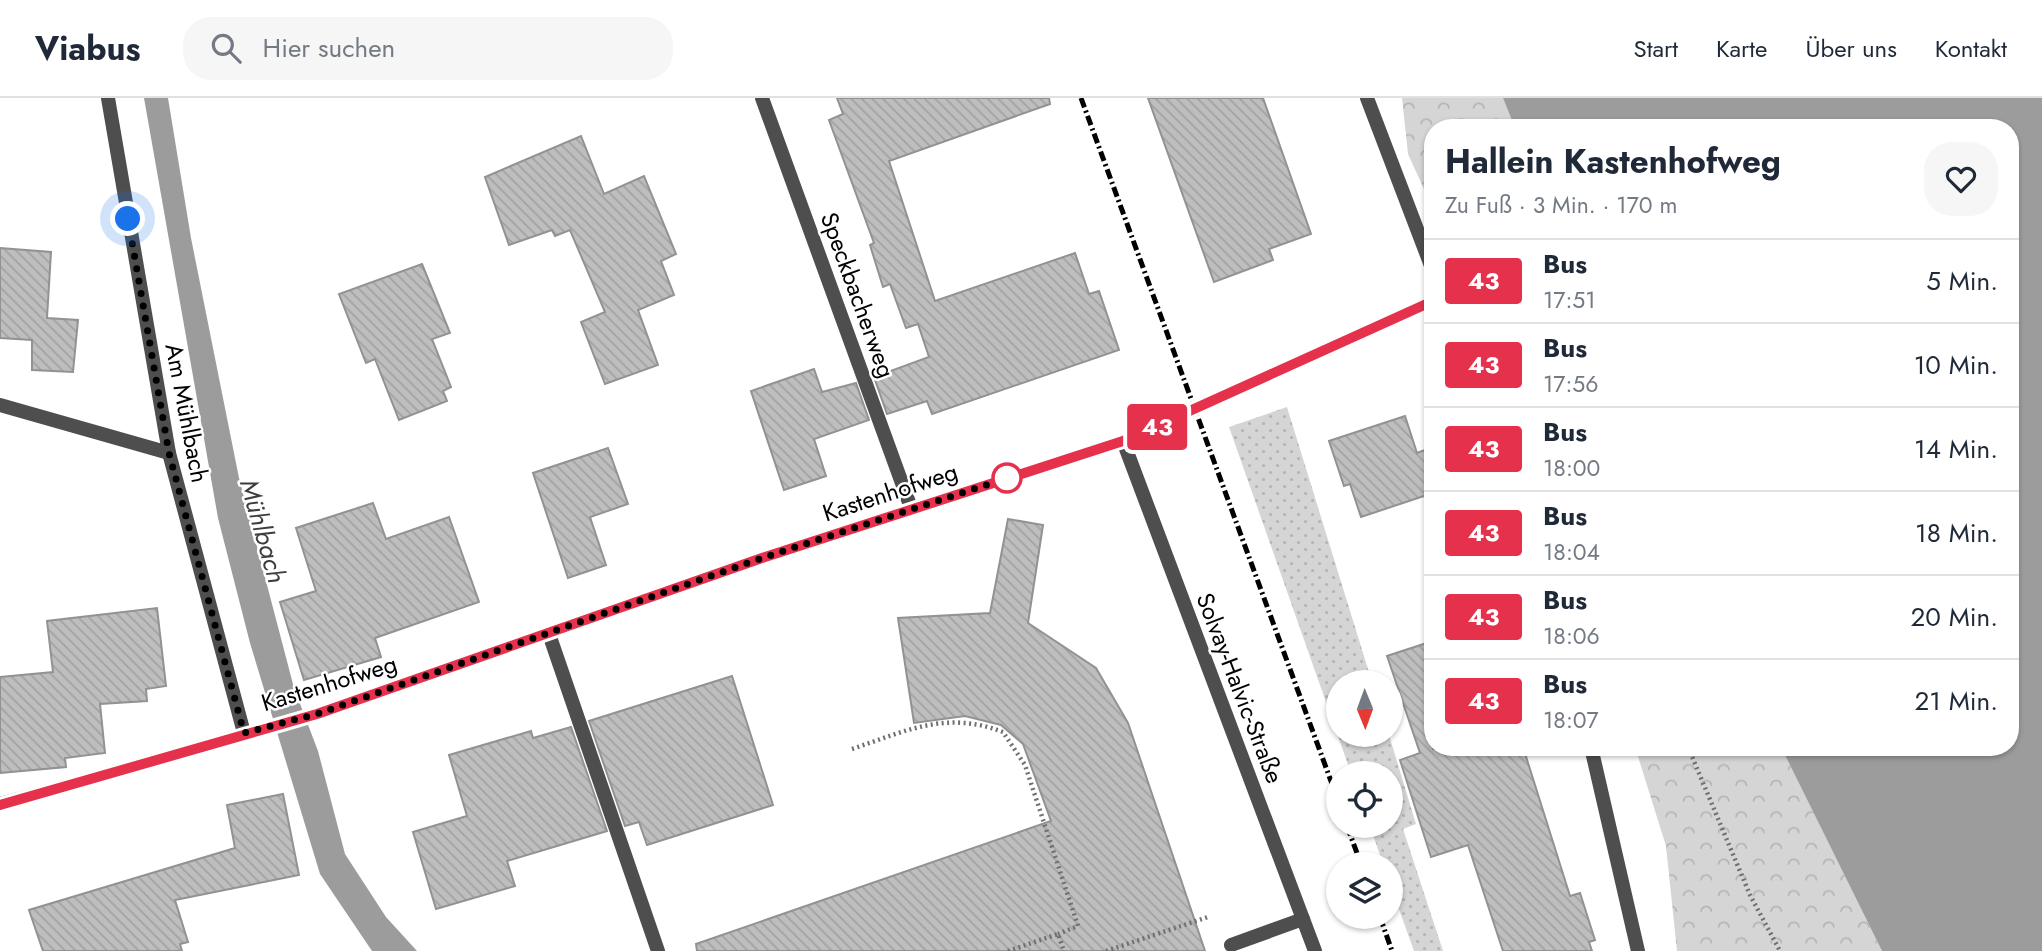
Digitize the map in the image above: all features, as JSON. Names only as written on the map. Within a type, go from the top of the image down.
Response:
[{"type":"street","name":"Am Mühlbach","points":[[108,98],[169,453],[244,733]]},
{"type":"street","name":"Speckbacherweg","points":[[762,98],[911,508]]},
{"type":"street","points":[[1367,98],[1424,247]]},
{"type":"street","name":"Kastenhofweg","points":[[0,804],[134,769],[244,733],[317,714],[911,508],[1123,441],[1424,304]]},
{"type":"street","points":[[0,405],[169,453]]},
{"type":"street","name":"Solvay-Halvic-Straße","points":[[1123,441],[1315,951]]},
{"type":"street","points":[[549,634],[658,951]]},
{"type":"street","points":[[1593,756],[1638,951]]},
{"type":"street","points":[[1231,945],[1303,919]]},
{"type":"path","points":[[852,749],[915,728],[962,720],[1003,732],[1025,765],[1078,926],[1008,951]]},
{"type":"path","points":[[1692,756],[1751,895],[1780,951]]},
{"type":"path","points":[[1106,951],[1217,914]]},
{"type":"path","points":[[1058,933],[1065,951]]},
{"type":"green space","points":[[1402,98],[1503,98],[1511,119],[1424,119],[1424,189],[1408,154]]},
{"type":"green space","points":[[1287,407],[1368,670],[1326,670],[1326,702],[1229,427]]},
{"type":"green space","points":[[1342,747],[1393,747],[1397,761],[1347,761]]},
{"type":"green space","points":[[1638,756],[1785,756],[1882,951],[1677,951],[1666,846]]},
{"type":"green space","points":[[1403,781],[1416,824],[1403,829]]},
{"type":"green space","points":[[1403,829],[1443,951],[1414,951],[1403,920],[1403,852],[1379,852],[1374,838],[1403,838]]},
{"type":"shaded area","points":[[144,98],[168,98],[191,238],[239,478],[294,688],[318,751],[345,854],[386,917],[417,951],[372,951],[320,874],[250,643],[218,518]]},
{"type":"shaded area","points":[[1503,98],[2042,98],[2042,951],[1882,951],[1785,756],[2019,756],[2019,119],[1511,119]]},
{"type":"building","points":[[837,98],[1049,98],[1050,104],[889,161],[935,301],[1075,253],[1089,294],[1099,291],[1119,350],[932,414],[927,401],[887,414],[874,377],[929,357],[918,324],[906,328],[890,284],[883,287],[870,245],[874,243],[829,120],[843,114]]},
{"type":"building","points":[[1148,98],[1263,98],[1311,234],[1269,249],[1273,260],[1214,282]]},
{"type":"building","points":[[581,136],[604,194],[644,176],[676,254],[661,261],[674,295],[638,310],[658,365],[605,384],[581,322],[605,312],[570,230],[555,236],[552,230],[509,245],[485,177]]},
{"type":"building","points":[[0,248],[51,252],[47,318],[78,320],[73,372],[32,370],[32,340],[0,338]]},
{"type":"building","points":[[422,264],[450,333],[432,339],[451,387],[443,391],[447,401],[399,420],[375,359],[366,363],[339,294]]},
{"type":"building","points":[[814,369],[822,392],[856,383],[869,420],[814,439],[826,476],[784,490],[751,391]]},
{"type":"building","points":[[1405,416],[1417,453],[1424,450],[1424,496],[1361,517],[1350,484],[1344,486],[1329,441]]},
{"type":"building","points":[[608,448],[628,504],[590,517],[606,565],[568,578],[533,473]]},
{"type":"building","points":[[373,503],[386,539],[449,517],[479,602],[375,638],[381,657],[304,680],[280,602],[316,591],[296,528]]},
{"type":"building","points":[[1008,519],[1043,525],[1028,623],[1096,668],[1128,723],[1205,951],[697,951],[696,944],[1051,821],[1023,744],[1001,725],[965,716],[914,723],[898,618],[990,613]]},
{"type":"building","points":[[157,608],[166,686],[146,689],[147,701],[100,704],[105,753],[65,758],[66,767],[0,773],[0,677],[53,672],[47,621]]},
{"type":"building","points":[[1424,644],[1424,756],[1526,756],[1570,896],[1580,893],[1595,940],[1589,942],[1592,951],[1503,951],[1468,845],[1431,857],[1403,769],[1403,761],[1400,760],[1420,753],[1404,706],[1404,670],[1392,670],[1387,656]]},
{"type":"building","points":[[732,676],[773,805],[647,845],[639,822],[625,826],[589,721]]},
{"type":"building","points":[[571,727],[607,831],[507,861],[515,886],[436,909],[413,832],[467,816],[449,755],[531,731],[533,738]]},
{"type":"building","points":[[283,794],[299,875],[175,900],[188,942],[180,944],[182,951],[43,951],[29,910],[235,848],[227,805]]},
{"type":"railway","points":[[1081,98],[1326,767]]},
{"type":"railway","points":[[1351,838],[1357,852]]},
{"type":"railway","points":[[1384,929],[1392,951]]},
{"type":"bus line","name":"43","points":[[0,805],[134,769],[244,733],[317,714],[762,558],[1123,441],[1197,410],[1424,305]]},
{"type":"route","points":[[128,219],[169,453],[244,733],[317,714],[762,558],[1017,475],[1007,478]]},
{"type":"water label","name":"Mühlbach","points":[[263,531]]}]
